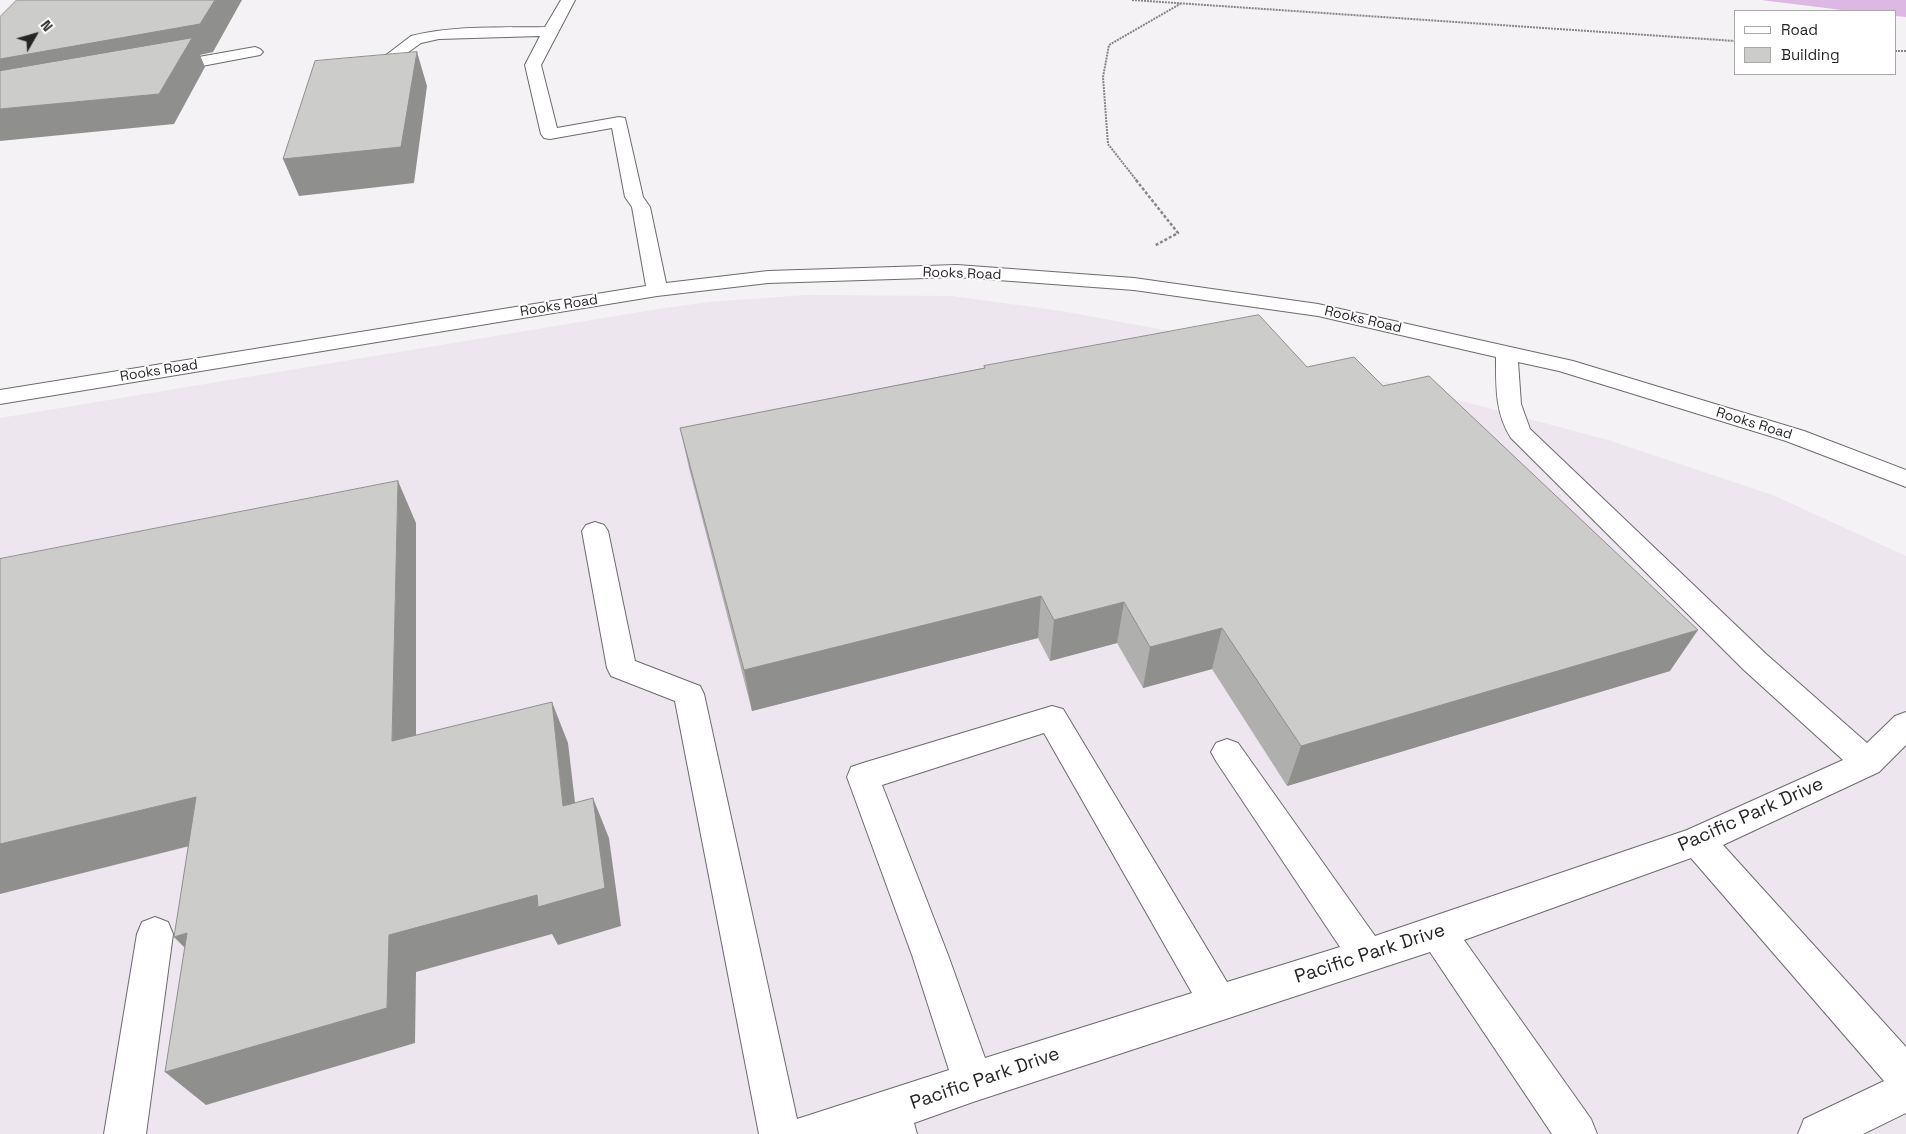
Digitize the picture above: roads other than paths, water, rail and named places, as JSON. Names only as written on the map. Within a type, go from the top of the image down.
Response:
[{"type":"street","points":[[568,0],[550,30],[533,65],[550,134],[619,122],[634,197],[641,207],[657,290]]},
{"type":"street","points":[[381,65],[416,39],[439,35],[550,30]]},
{"type":"street","points":[[145,71],[255,52]]},
{"type":"street","name":"Rooks Road","points":[[0,397],[657,290],[768,277],[957,271],[1134,284],[1318,310],[1564,366],[1795,436],[1906,479]]},
{"type":"street","points":[[1507,353],[1508,408],[1511,419],[1520,433],[1754,662],[1868,763]]},
{"type":"street","points":[[595,531],[622,668],[689,694],[780,1134]]},
{"type":"street","points":[[973,1082],[930,955],[863,777],[1052,718],[1218,1003]]},
{"type":"street","name":"Pacific Park Drive","points":[[811,1134],[893,1123],[973,1082],[1438,933],[1697,841],[1868,763],[1906,725]]},
{"type":"street","points":[[1227,752],[1367,956]]},
{"type":"street","points":[[1697,841],[1906,1076]]},
{"type":"street","points":[[1438,933],[1576,1134]]},
{"type":"street","points":[[125,1134],[155,934]]},
{"type":"street","points":[[1819,1134],[1906,1092]]}]
